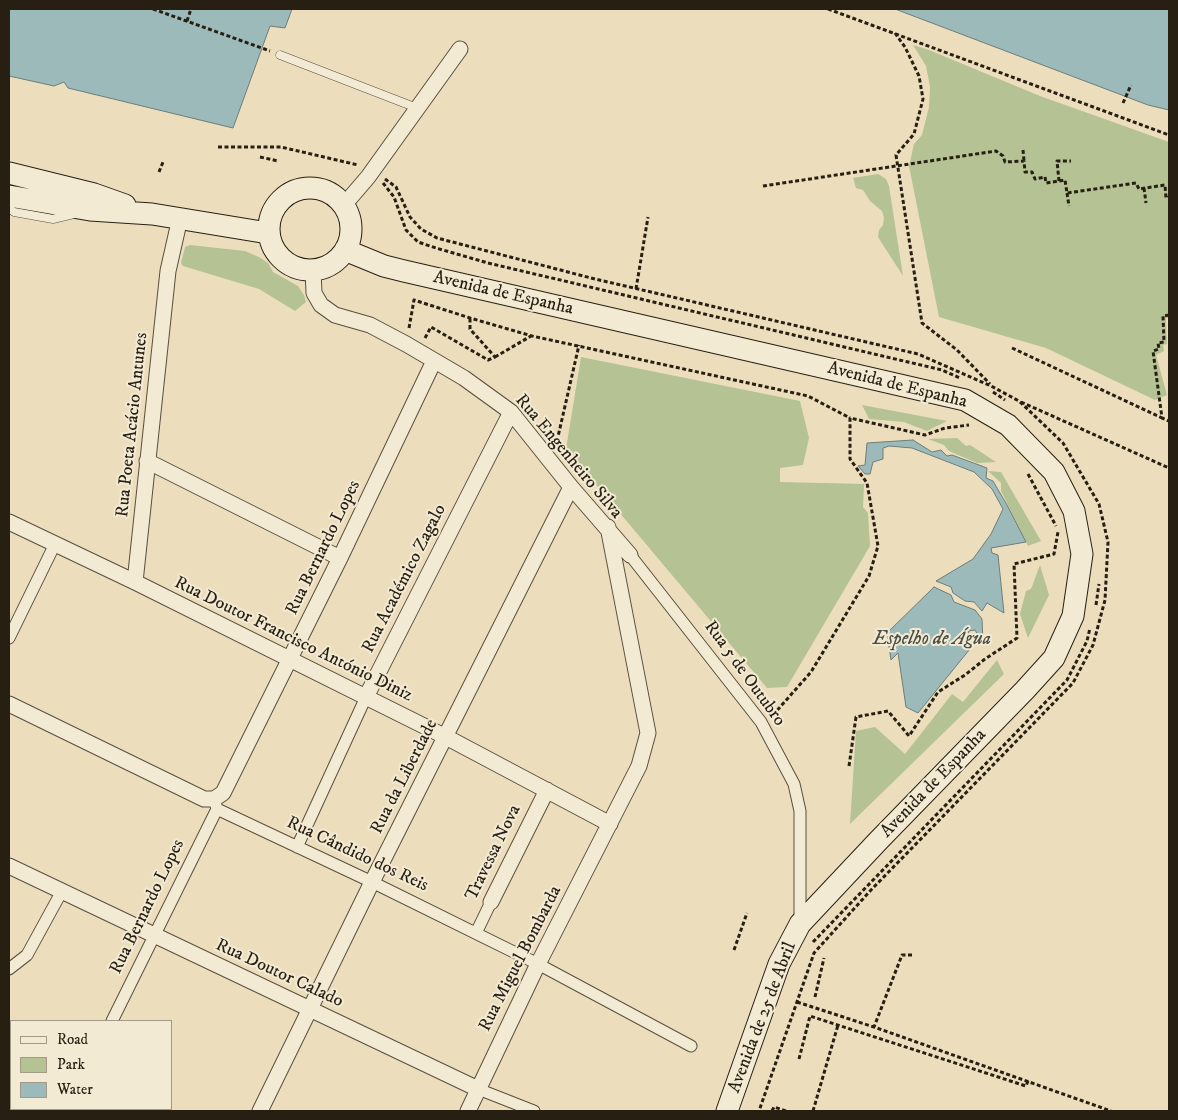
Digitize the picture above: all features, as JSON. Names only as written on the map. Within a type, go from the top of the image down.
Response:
[{"type":"main road","points":[[9,173],[94,194],[152,214]]},
{"type":"main road","points":[[308,187],[320,188],[332,194],[344,204],[351,226],[351,236],[345,250],[337,260],[326,267],[313,270],[300,269],[288,264],[278,256],[271,245],[268,232],[273,208],[282,197],[295,190],[308,187]]},
{"type":"main road","points":[[9,196],[90,210],[152,214],[268,232]]},
{"type":"main road","name":"Avenida de Espanha","points":[[345,250],[391,268],[965,400],[1008,425],[1054,472],[1074,511],[1082,554],[1073,616],[1054,658],[800,924]]},
{"type":"main road","name":"Avenida de 25 de Abril","points":[[727,1111],[779,964],[800,924]]},
{"type":"street","points":[[344,204],[371,172],[460,49]]},
{"type":"street","name":"Rua Poeta Acácio Antunes","points":[[135,582],[168,271],[180,218]]},
{"type":"street","name":"Rua Engenheiro Silva","points":[[313,270],[314,293],[321,305],[335,315],[370,325],[411,348],[464,378],[511,412],[571,487],[608,527],[648,733],[639,766],[610,824]]},
{"type":"street","name":"Rua Bernardo Lopes","points":[[112,1020],[215,804],[223,793],[290,660],[434,362]]},
{"type":"street","name":"Rua Académico Zagalo","points":[[297,847],[366,697],[511,412]]},
{"type":"street","points":[[147,462],[340,558]]},
{"type":"street","name":"Rua da Liberdade","points":[[260,1111],[372,882],[571,487]]},
{"type":"street","name":"Rua Doutor Francisco António Diniz","points":[[9,522],[135,582],[446,737],[610,824]]},
{"type":"street","name":"Rua 5 de Outubro","points":[[608,527],[763,726],[794,784],[800,811],[800,924]]},
{"type":"street","points":[[9,638],[55,544]]},
{"type":"street","name":"Rua Cândido dos Reis","points":[[9,704],[538,964],[692,1046]]},
{"type":"street","name":"Travessa Nova","points":[[476,933],[546,790]]},
{"type":"street","name":"Rua Miguel Bombarda","points":[[468,1111],[538,964],[610,824]]},
{"type":"street","name":"Rua Doutor Calado","points":[[9,866],[478,1089],[534,1111]]},
{"type":"street","points":[[9,968],[27,955],[62,891]]},
{"type":"lane","points":[[280,55],[417,108]]},
{"type":"lane","points":[[9,208],[14,212],[53,219],[90,210]]},
{"type":"path","points":[[153,9],[280,55]]},
{"type":"path","points":[[187,21],[191,9]]},
{"type":"path","points":[[828,9],[1169,135]]},
{"type":"path","points":[[894,33],[905,47],[919,76],[923,99],[914,134],[896,155],[922,323],[957,350],[992,387]]},
{"type":"path","points":[[1124,103],[1131,85]]},
{"type":"path","points":[[218,147],[280,147],[354,164],[396,187],[410,217],[421,229],[437,238],[636,289],[918,354],[1169,468]]},
{"type":"path","points":[[1023,150],[1025,172],[1032,172],[1035,179],[1045,177],[1046,183],[1066,180],[1069,206]]},
{"type":"path","points":[[763,186],[996,152],[1003,156],[1005,162],[1024,161]]},
{"type":"path","points":[[260,157],[278,161]]},
{"type":"path","points":[[1059,181],[1057,161],[1071,161]]},
{"type":"path","points":[[159,172],[163,162]]},
{"type":"path","points":[[371,172],[394,197],[406,230],[418,242],[488,263],[942,370],[1000,395],[1019,401],[1063,443],[1099,504],[1108,542],[1105,600],[1093,645],[1073,683],[878,882],[814,953],[760,1111]]},
{"type":"path","points":[[1067,193],[1136,182],[1139,189],[1164,185],[1166,198],[1169,198]]},
{"type":"path","points":[[1144,188],[1146,204]]},
{"type":"path","points":[[636,289],[648,217]]},
{"type":"path","points":[[411,348],[414,300],[532,336],[808,396],[850,418],[925,435],[945,428],[968,425],[976,430]]},
{"type":"path","points":[[1162,418],[1153,351],[1159,349],[1158,342],[1164,342],[1163,316],[1169,315]]},
{"type":"path","points":[[470,318],[470,329],[495,357]]},
{"type":"path","points":[[411,348],[431,327],[488,360],[532,336]]},
{"type":"path","points":[[557,441],[579,345]]},
{"type":"path","points":[[1012,348],[1169,421]]},
{"type":"path","points":[[1000,395],[1007,402]]},
{"type":"path","points":[[763,726],[810,672],[869,576],[878,546],[867,483],[850,459],[850,418]]},
{"type":"path","points":[[848,766],[856,717],[888,711],[909,736],[938,692],[1017,638],[1014,564],[1054,554],[1058,529],[1027,472]]},
{"type":"path","points":[[1094,613],[1099,578]]},
{"type":"path","points":[[810,945],[1067,680],[1087,641],[1091,623]]},
{"type":"path","points":[[734,950],[747,913]]},
{"type":"path","points":[[874,1027],[902,955],[912,955]]},
{"type":"path","points":[[815,997],[824,958]]},
{"type":"path","points":[[797,1002],[874,1027],[1111,1111]]},
{"type":"path","points":[[799,1059],[810,1016],[1026,1086],[1028,1081]]},
{"type":"path","points":[[813,1111],[838,1025]]},
{"type":"path","points":[[772,1111],[774,1108],[786,1111]]},
{"type":"green space","points":[[913,45],[1040,96],[1169,142],[1169,318],[1166,318],[1167,344],[1163,345],[1164,351],[1156,355],[1167,395],[1155,400],[1046,348],[939,317],[909,166],[914,144],[922,135],[929,107],[930,87],[926,66]]},
{"type":"green space","points":[[878,174],[886,179],[889,186],[903,276],[878,237],[879,230],[883,225],[882,211],[870,201],[863,190],[856,188],[853,178]]},
{"type":"green space","points":[[190,245],[245,251],[259,257],[268,263],[273,272],[298,286],[306,302],[295,311],[259,289],[183,266],[181,263],[185,247]]},
{"type":"green space","points":[[581,357],[800,401],[809,438],[803,465],[780,468],[780,482],[864,484],[863,507],[868,513],[870,546],[787,687],[767,688],[566,449]]},
{"type":"green space","points":[[862,405],[947,421],[927,431],[904,422],[869,419]]},
{"type":"green space","points":[[957,438],[966,446],[970,445],[996,462],[977,463],[949,451],[944,445],[928,439]]},
{"type":"green space","points":[[988,471],[1001,472],[1041,541],[1028,546],[1001,491],[1001,483]]},
{"type":"green space","points":[[1040,565],[1049,595],[1028,638],[1020,614],[1026,591],[1031,589]]},
{"type":"green space","points":[[997,660],[1004,674],[850,824],[856,731],[875,727],[905,754],[952,694],[963,702]]},
{"type":"water","points":[[9,9],[292,9],[285,28],[270,26],[233,128],[68,88],[64,82],[54,86],[9,76]]},
{"type":"water","points":[[895,9],[1169,9],[1169,110],[1148,105]]},
{"type":"water","name":"Espelho de Água","points":[[913,440],[932,452],[941,450],[947,456],[952,455],[987,468],[986,478],[993,481],[1007,505],[1026,542],[991,548],[992,553],[998,555],[1004,613],[987,603],[982,611],[974,602],[965,601],[953,593],[951,587],[936,581],[973,559],[991,534],[1003,509],[992,489],[974,472],[912,448],[889,446],[883,448],[883,459],[873,462],[870,474],[865,474],[858,466],[865,465],[867,443]]},
{"type":"water","name":"Espelho de Água","points":[[934,587],[951,595],[954,602],[975,610],[982,619],[983,644],[975,630],[969,631],[968,635],[974,644],[918,713],[906,707],[898,653],[891,660],[887,633]]}]
